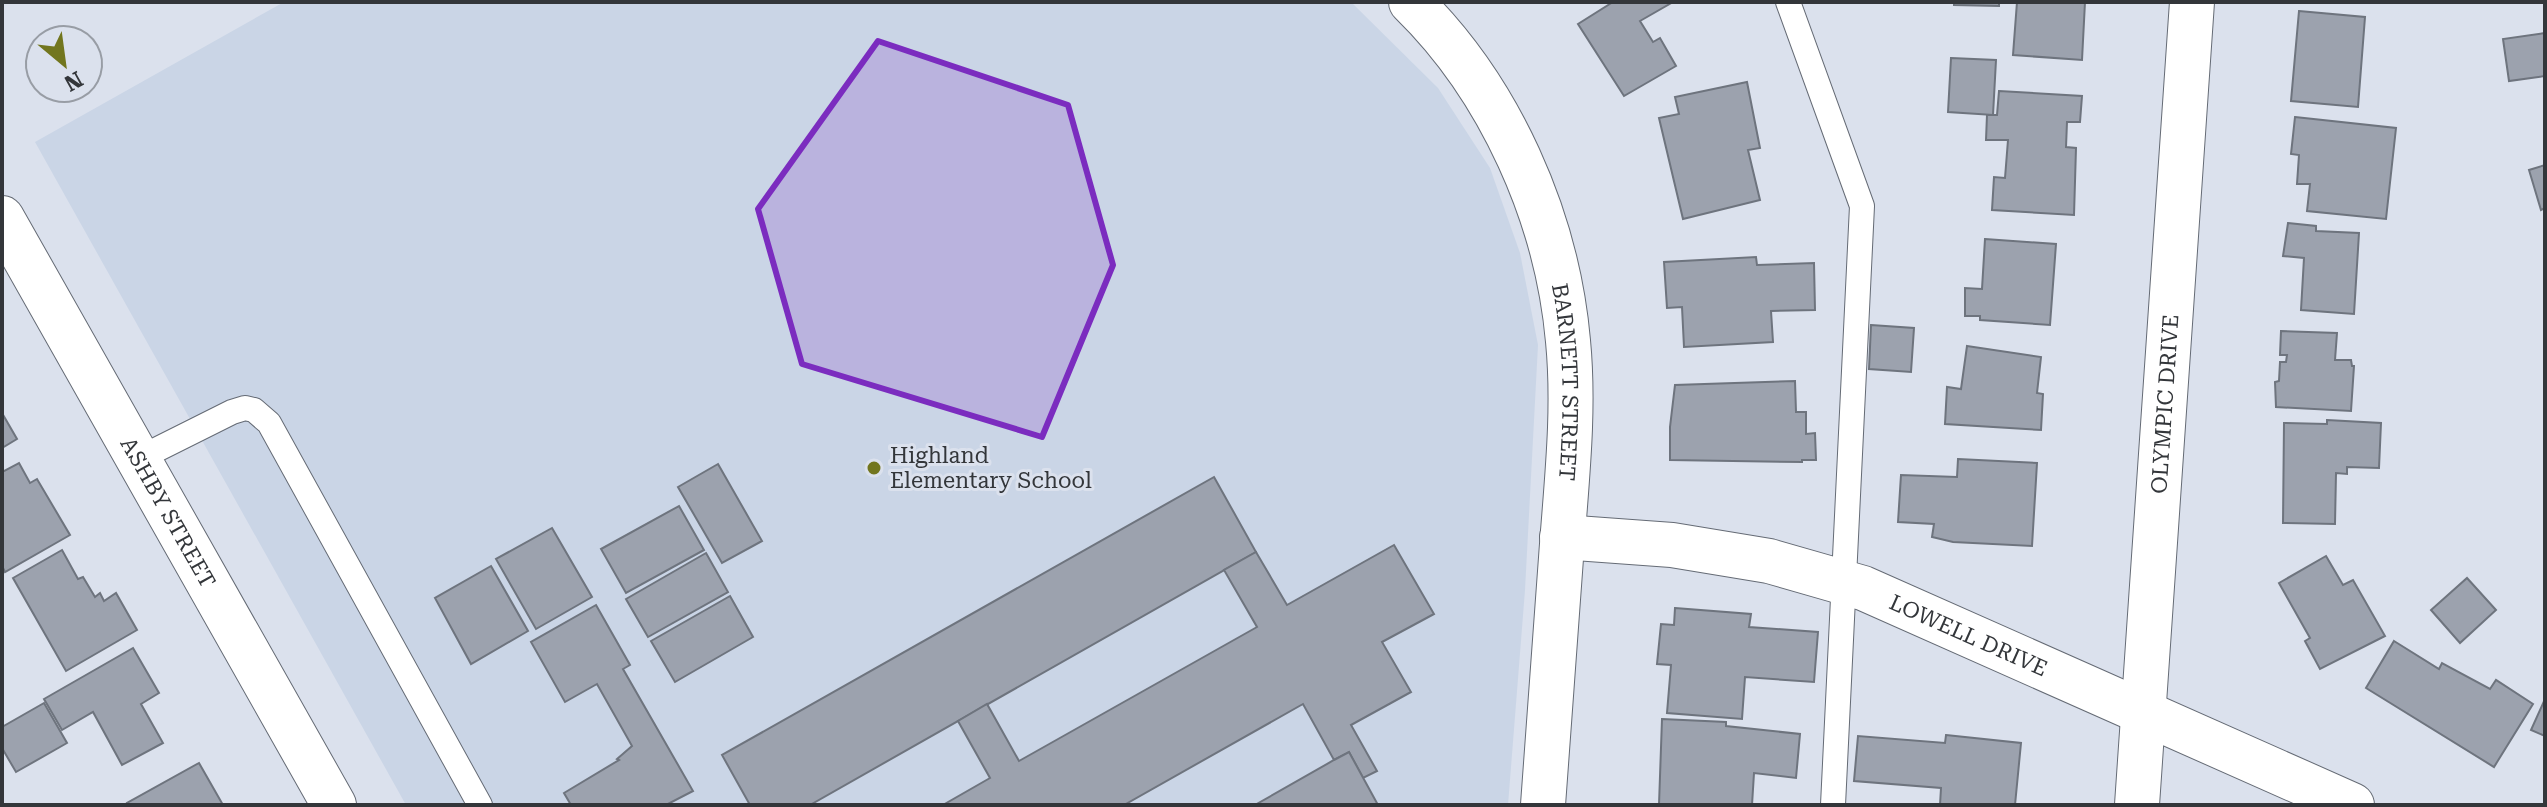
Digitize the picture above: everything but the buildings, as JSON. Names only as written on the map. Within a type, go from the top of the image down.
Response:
[{"type":"street","name":"BARNETT STREET","points":[[1411,2],[1465,66],[1507,133],[1538,206],[1558,272],[1568,340],[1571,419],[1543,805]]},
{"type":"street","name":"OLYMPIC DRIVE","points":[[2137,805],[2192,2]]},
{"type":"street","name":"ASHBY STREET","points":[[2,218],[334,805]]},
{"type":"street","name":"LOWELL DRIVE","points":[[1562,537],[1672,545],[1769,561],[1863,588],[2352,805]]},
{"type":"lane","points":[[1788,2],[1862,206],[1833,805]]},
{"type":"lane","points":[[138,459],[232,412],[245,408],[262,415],[480,805]]},
{"type":"highlighted area","points":[[878,41],[1068,105],[1113,265],[1042,437],[802,364],[758,209]]},
{"type":"shaded area","name":"Highland Elementary School","points":[[284,2],[1351,2],[1438,88],[1490,168],[1520,253],[1538,345],[1525,590],[1508,805],[406,805],[35,142]]},
{"type":"place","name":"Highland Elementary School","points":[[874,468]]}]
